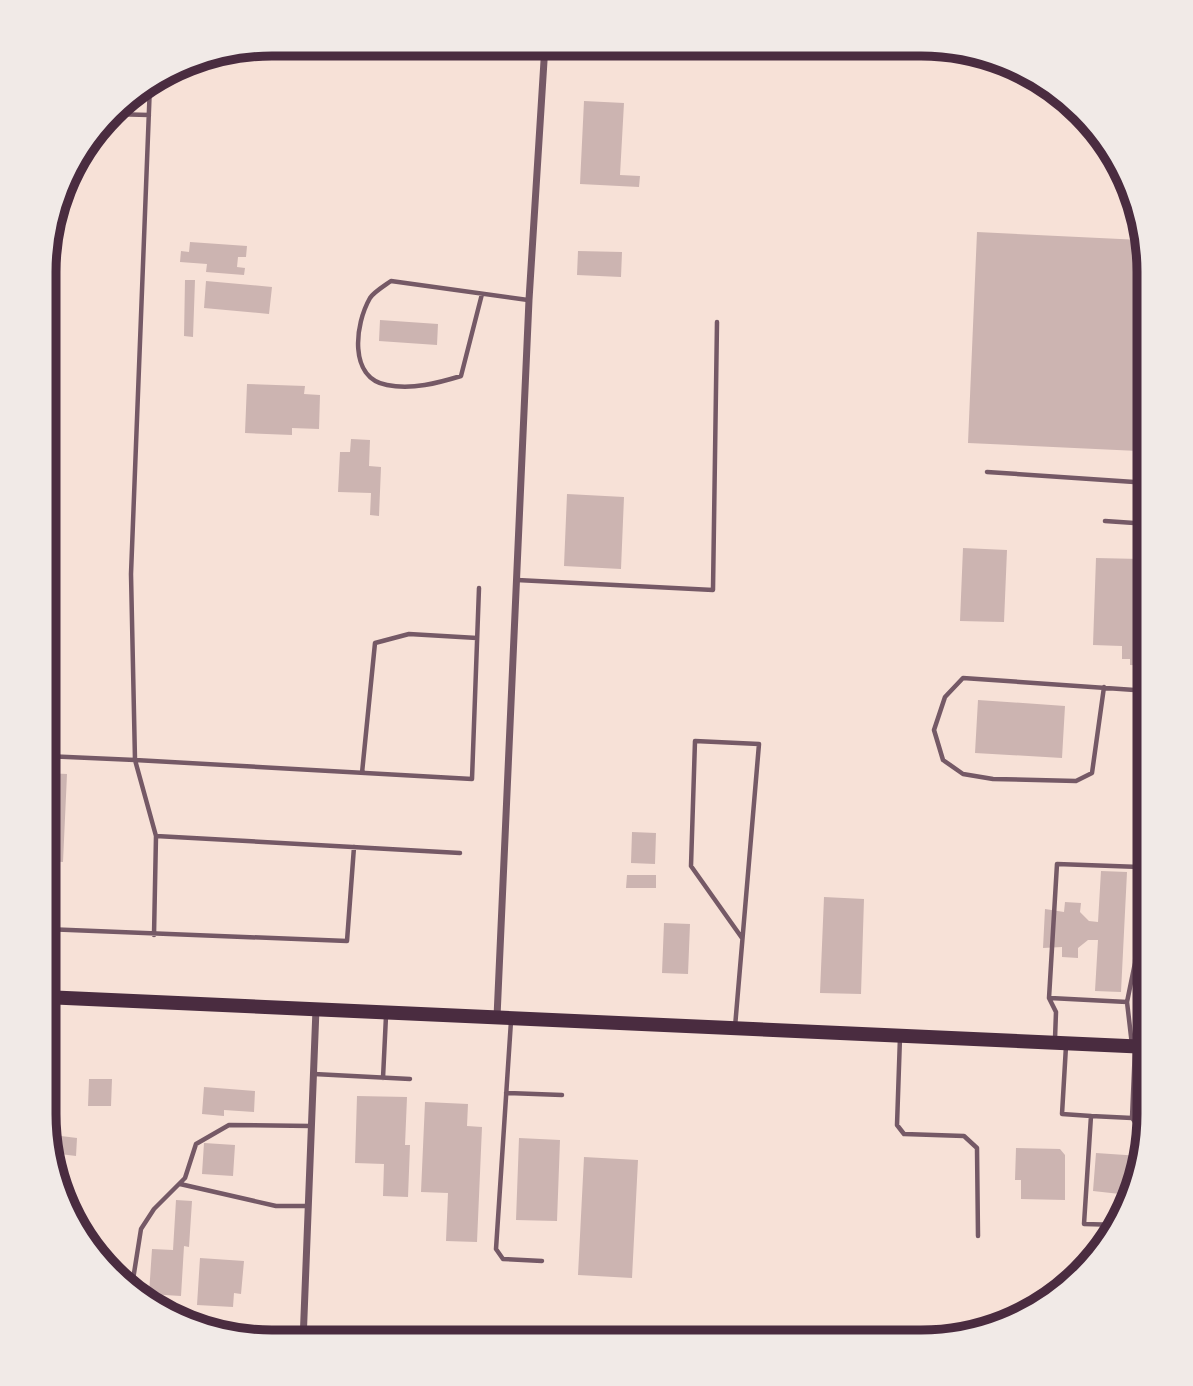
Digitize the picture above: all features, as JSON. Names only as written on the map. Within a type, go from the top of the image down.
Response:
[{"type":"main road","points":[[56,998],[1137,1047]]},
{"type":"street","points":[[504,1018],[517,580],[529,300],[544,56]]},
{"type":"street","points":[[303,1330],[316,1009]]},
{"type":"lane","points":[[150,95],[131,574],[135,760],[156,836],[154,935]]},
{"type":"lane","points":[[125,114],[149,115]]},
{"type":"lane","points":[[482,294],[461,376],[431,385],[385,385],[364,372],[358,354],[360,324],[371,296],[391,281],[529,300]]},
{"type":"lane","points":[[517,580],[713,590],[718,322]]},
{"type":"lane","points":[[987,472],[1137,482]]},
{"type":"lane","points":[[1105,521],[1137,523]]},
{"type":"lane","points":[[56,756],[472,779],[479,588]]},
{"type":"lane","points":[[362,773],[374,643],[409,634],[477,638]]},
{"type":"lane","points":[[1104,687],[1092,773],[1076,781],[993,779],[963,774],[943,760],[934,730],[945,697],[963,678],[1104,687],[1137,690]]},
{"type":"lane","points":[[735,1028],[759,744],[695,741],[691,866],[742,938]]},
{"type":"lane","points":[[156,836],[460,853]]},
{"type":"lane","points":[[56,930],[347,941],[354,847]]},
{"type":"lane","points":[[1132,1118],[1062,1114],[1060,1043],[1056,1012],[1049,998],[1058,864],[1137,867]]},
{"type":"lane","points":[[1137,921],[1135,963],[1127,1002],[1137,1040]]},
{"type":"lane","points":[[1049,998],[1127,1002]]},
{"type":"lane","points":[[383,1078],[387,1012]]},
{"type":"lane","points":[[504,1018],[506,1093],[496,1249],[503,1259],[542,1261]]},
{"type":"lane","points":[[900,1036],[897,1125],[904,1134],[964,1136],[977,1148],[978,1236]]},
{"type":"lane","points":[[1137,1067],[1132,1118],[1137,1125]]},
{"type":"lane","points":[[313,1074],[410,1079]]},
{"type":"lane","points":[[506,1093],[562,1095]]},
{"type":"lane","points":[[1091,1116],[1084,1224],[1106,1225]]},
{"type":"lane","points":[[133,1279],[141,1229],[154,1209],[185,1178],[196,1144],[229,1125],[311,1126]]},
{"type":"lane","points":[[180,1184],[276,1206],[308,1206]]},
{"type":"building","points":[[584,101],[624,103],[620,175],[640,176],[639,187],[580,184]]},
{"type":"building","points":[[977,232],[1134,240],[1137,272],[1137,451],[968,443]]},
{"type":"building","points":[[190,242],[247,246],[246,257],[238,257],[237,267],[245,268],[244,275],[206,272],[207,264],[180,262],[181,251],[189,252]]},
{"type":"building","points":[[578,251],[622,252],[621,277],[577,275]]},
{"type":"building","points":[[185,280],[195,280],[193,337],[184,336]]},
{"type":"building","points":[[206,281],[272,287],[269,314],[204,308]]},
{"type":"building","points":[[380,320],[438,324],[437,345],[379,341]]},
{"type":"building","points":[[247,384],[305,386],[304,394],[320,395],[319,429],[292,428],[292,435],[245,433]]},
{"type":"building","points":[[351,439],[370,440],[369,466],[381,467],[379,516],[370,515],[371,493],[338,492],[340,452],[350,452]]},
{"type":"building","points":[[567,494],[624,497],[621,569],[564,566]]},
{"type":"building","points":[[963,548],[1007,550],[1004,622],[960,621]]},
{"type":"building","points":[[1096,558],[1137,559],[1137,665],[1130,665],[1130,659],[1122,659],[1122,646],[1093,645]]},
{"type":"building","points":[[978,700],[1065,706],[1062,758],[975,753]]},
{"type":"building","points":[[56,774],[67,774],[63,862],[56,862]]},
{"type":"building","points":[[632,832],[656,833],[655,864],[631,863]]},
{"type":"building","points":[[1101,871],[1127,872],[1121,992],[1095,991],[1098,940],[1088,940],[1078,948],[1078,958],[1062,957],[1062,947],[1043,948],[1045,909],[1064,912],[1065,902],[1081,903],[1080,912],[1089,921],[1098,922]]},
{"type":"building","points":[[627,875],[656,875],[656,888],[626,888]]},
{"type":"building","points":[[824,897],[864,899],[861,994],[820,993]]},
{"type":"building","points":[[664,923],[690,924],[688,974],[662,973]]},
{"type":"building","points":[[89,1079],[112,1079],[111,1106],[88,1106]]},
{"type":"building","points":[[204,1087],[255,1091],[254,1112],[224,1110],[224,1116],[202,1114]]},
{"type":"building","points":[[357,1096],[407,1097],[405,1145],[410,1145],[408,1197],[383,1196],[384,1164],[355,1163]]},
{"type":"building","points":[[425,1102],[468,1104],[467,1126],[482,1127],[477,1242],[446,1241],[448,1193],[421,1192]]},
{"type":"building","points":[[61,1136],[77,1138],[76,1156],[60,1153]]},
{"type":"building","points":[[519,1138],[560,1140],[557,1221],[516,1220]]},
{"type":"building","points":[[204,1143],[235,1145],[233,1176],[202,1174]]},
{"type":"building","points":[[1016,1148],[1060,1149],[1065,1155],[1065,1200],[1021,1199],[1021,1180],[1015,1180]]},
{"type":"building","points":[[1096,1153],[1133,1155],[1122,1194],[1093,1191]]},
{"type":"building","points":[[584,1157],[638,1160],[632,1278],[578,1275]]},
{"type":"building","points":[[176,1200],[192,1201],[189,1247],[184,1246],[181,1296],[152,1294],[149,1292],[152,1249],[173,1250]]},
{"type":"building","points":[[200,1258],[244,1261],[241,1294],[234,1293],[233,1307],[197,1305]]}]
